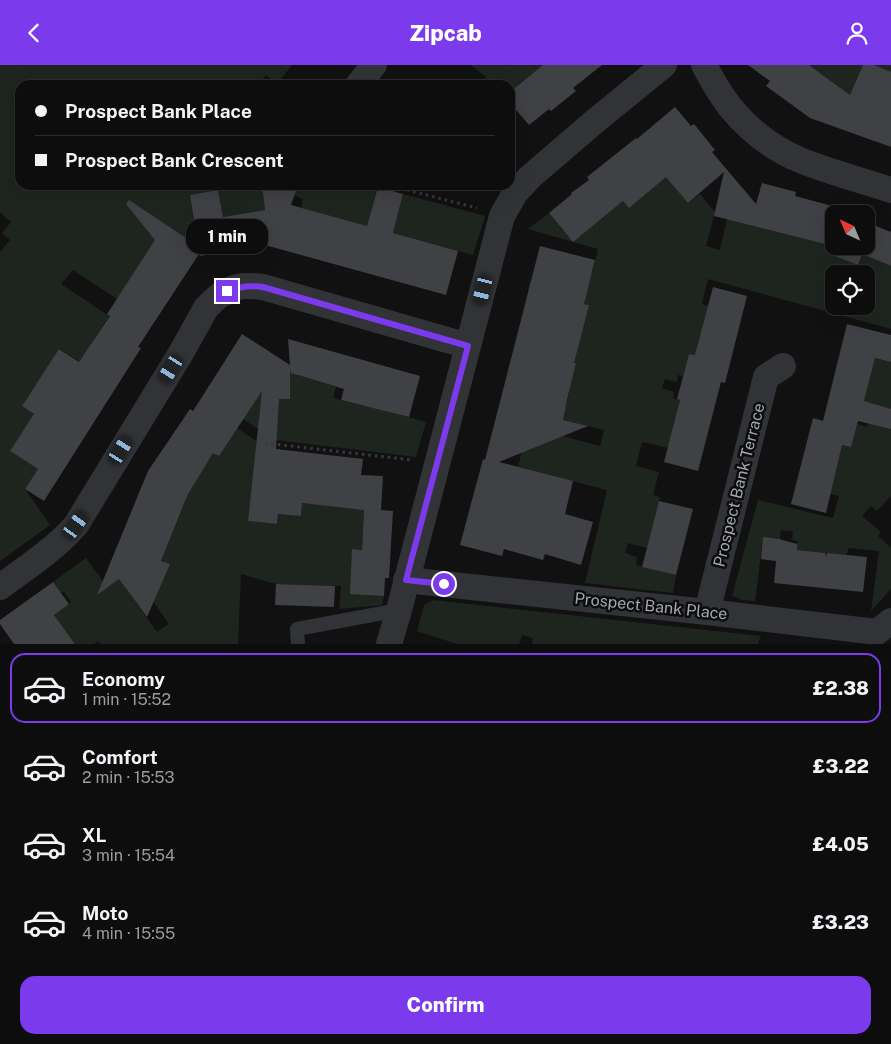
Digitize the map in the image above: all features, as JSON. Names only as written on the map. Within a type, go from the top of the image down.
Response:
[{"type":"street","points":[[362,80],[374,65]]},
{"type":"street","points":[[389,644],[502,216],[515,193],[530,177],[664,65]]},
{"type":"street","points":[[704,65],[718,90],[740,119],[763,139],[799,159],[891,190]]},
{"type":"street","points":[[0,587],[49,552],[76,525],[206,309],[213,301],[227,291],[243,286],[263,287],[468,346]]},
{"type":"street","name":"Prospect Bank Terrace","points":[[707,612],[766,377],[783,367]]},
{"type":"street","name":"Prospect Bank Place","points":[[406,580],[879,632]]},
{"type":"lane","points":[[298,644],[297,629],[399,609]]},
{"type":"path","points":[[407,190],[502,216]]},
{"type":"path","points":[[265,443],[437,463]]},
{"type":"shaded area","points":[[0,65],[292,65],[280,80],[272,80],[266,75],[262,80],[15,80],[15,190],[218,190],[190,195],[196,234],[180,244],[145,227],[155,240],[117,299],[73,270],[61,284],[109,316],[92,343],[90,368],[60,349],[46,370],[76,410],[36,384],[22,406],[44,421],[24,430],[10,451],[38,469],[25,489],[50,525],[0,561],[0,252],[10,240],[2,233],[11,222],[0,212]]},
{"type":"shaded area","points":[[471,65],[543,65],[515,88],[515,80],[483,80],[486,77]]},
{"type":"shaded area","points":[[809,65],[891,65],[891,113],[848,97],[838,86]]},
{"type":"shaded area","points":[[646,150],[688,203],[700,194],[715,212],[706,246],[720,250],[727,219],[825,241],[825,255],[833,255],[858,264],[862,255],[864,255],[891,266],[891,329],[840,315],[875,315],[875,265],[825,265],[825,311],[708,279],[702,304],[708,306],[696,355],[689,354],[683,376],[678,375],[677,382],[665,379],[662,388],[674,392],[673,398],[680,400],[668,448],[642,442],[636,466],[659,472],[653,495],[660,497],[647,548],[628,543],[625,553],[637,557],[636,565],[676,575],[673,593],[585,583],[607,490],[518,467],[525,439],[547,432],[600,446],[604,430],[543,415],[567,402],[569,392],[550,387],[573,374],[576,363],[567,361],[589,305],[528,290],[530,281],[574,293],[592,274],[598,249],[528,229],[549,213],[563,231],[572,224],[581,235],[623,201],[629,208]]},
{"type":"shaded area","points":[[218,190],[263,190],[265,210],[223,217]]},
{"type":"shaded area","points":[[296,190],[377,190],[367,226],[301,208],[303,199],[294,196]]},
{"type":"shaded area","points":[[403,194],[485,216],[473,255],[393,233]]},
{"type":"shaded area","points":[[875,358],[891,362],[891,496],[877,511],[871,506],[862,516],[881,532],[878,536],[891,548],[891,589],[871,611],[879,551],[848,548],[847,555],[797,550],[797,541],[792,540],[793,531],[781,530],[780,539],[763,538],[755,601],[742,600],[732,596],[758,500],[833,518],[839,496],[830,494],[842,445],[851,447],[857,424],[867,427],[873,404],[864,401]]},
{"type":"shaded area","points":[[290,362],[299,365],[297,375],[336,387],[333,398],[364,406],[367,396],[383,410],[426,422],[416,457],[276,440],[241,418],[256,372],[279,399],[290,399]]},
{"type":"shaded area","points":[[237,428],[258,442],[248,521],[277,524],[278,514],[301,516],[302,503],[364,509],[362,550],[352,549],[384,596],[382,605],[339,609],[341,586],[276,584],[241,574],[238,644],[101,644],[98,641],[94,644],[75,644],[54,615],[71,602],[53,582],[86,558],[107,587],[119,579],[157,632],[169,624],[143,587],[169,564],[161,561],[205,447],[219,456]]},
{"type":"shaded area","points":[[433,600],[761,636],[758,644],[532,644],[533,638],[522,635],[519,644],[457,644],[417,631],[424,605]]},
{"type":"building","points":[[543,65],[602,65],[573,88],[576,91],[551,111],[549,109],[529,125],[515,109],[515,88]]},
{"type":"building","points":[[748,65],[809,65],[850,95],[863,65],[874,65],[891,72],[891,147],[810,118],[766,86],[770,81]]},
{"type":"building","points":[[675,107],[691,126],[694,124],[715,150],[712,152],[756,204],[762,183],[796,192],[795,196],[828,205],[825,205],[825,244],[714,216],[724,172],[688,203],[666,177],[629,208],[623,201],[573,242],[549,213],[589,180],[587,177]]},
{"type":"building","points":[[218,190],[223,217],[265,210],[263,190],[296,190],[291,205],[367,226],[377,190],[389,190],[403,194],[393,233],[458,251],[446,295],[265,245],[200,256],[199,254],[138,347],[141,348],[44,501],[25,489],[38,469],[10,451],[34,414],[22,406],[59,349],[79,362],[110,316],[107,314],[155,240],[126,204],[129,200],[198,246],[190,195]]},
{"type":"building","points":[[875,226],[891,232],[891,266],[864,255],[875,255]]},
{"type":"building","points":[[540,246],[595,260],[584,304],[589,305],[574,363],[576,363],[563,420],[588,426],[499,462],[573,481],[565,514],[593,522],[581,565],[545,554],[543,560],[504,549],[502,556],[460,545],[483,459],[485,460]]},
{"type":"building","points":[[833,255],[862,255],[858,265]]},
{"type":"building","points":[[713,287],[747,296],[725,383],[721,382],[698,471],[664,462],[680,400],[677,399],[689,354],[695,355]]},
{"type":"building","points":[[847,324],[891,335],[891,362],[875,358],[864,401],[891,409],[891,429],[858,421],[851,447],[842,445],[826,513],[791,504],[813,418],[823,421]]},
{"type":"building","points":[[242,334],[290,365],[288,339],[420,376],[409,417],[341,400],[344,389],[291,373],[290,368],[290,399],[279,399],[276,449],[363,459],[361,475],[383,476],[381,510],[393,511],[389,578],[385,578],[384,596],[350,594],[352,549],[362,550],[364,510],[302,503],[301,516],[278,514],[277,524],[248,521],[262,391],[219,456],[213,453],[188,494],[161,561],[170,564],[147,617],[119,579],[97,595],[148,471],[190,409],[193,411]]},
{"type":"building","points":[[659,501],[693,509],[676,575],[642,567]]},
{"type":"building","points":[[763,537],[797,544],[797,550],[826,553],[825,556],[828,553],[867,557],[863,592],[774,583],[776,561],[761,559]]},
{"type":"building","points":[[53,582],[69,604],[54,615],[75,644],[14,644],[0,624],[0,620]]},
{"type":"building","points":[[276,584],[335,586],[334,607],[275,605]]},
{"type":"route","points":[[227,291],[243,286],[263,287],[468,346],[406,580],[444,584]]}]
